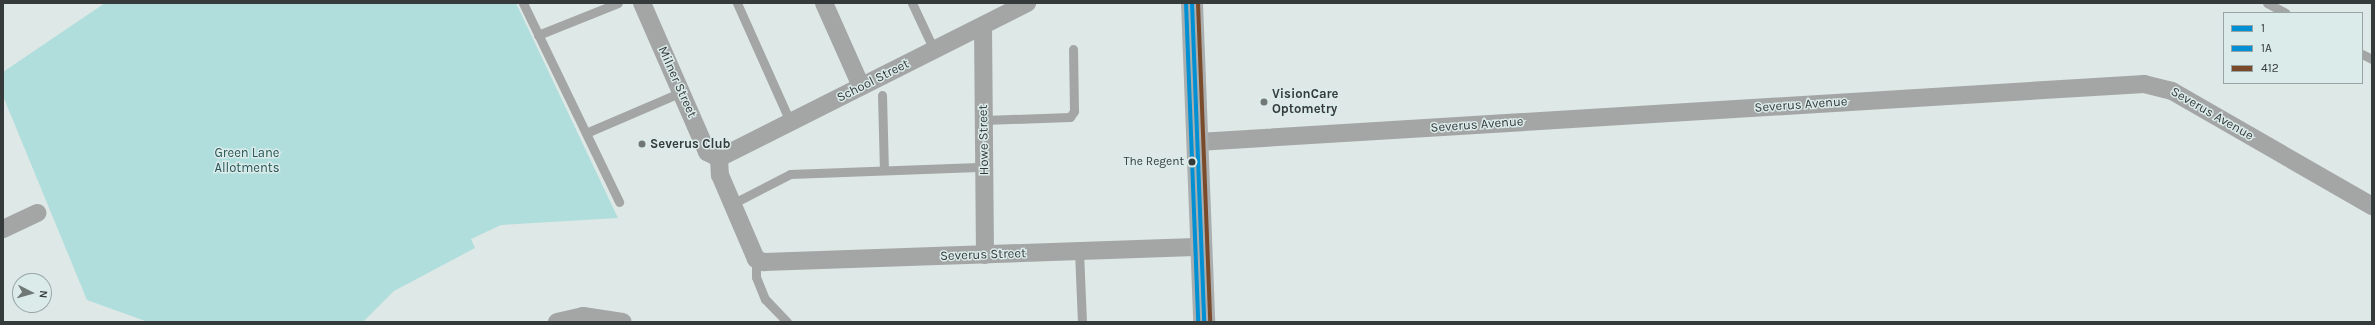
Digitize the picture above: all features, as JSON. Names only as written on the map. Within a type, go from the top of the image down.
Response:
[{"type":"main road","points":[[1192,3],[1204,322]]},
{"type":"street","name":"Milner Street","points":[[642,3],[707,152],[718,158]]},
{"type":"street","points":[[824,3],[862,86]]},
{"type":"street","name":"School Street","points":[[718,158],[791,124],[862,86],[983,26],[1008,7],[1027,3]]},
{"type":"street","name":"Howe Street","points":[[983,26],[985,255]]},
{"type":"street","name":"Severus Avenue","points":[[1198,142],[2144,84],[2172,91],[2372,206]]},
{"type":"street","points":[[718,158],[720,175],[732,204],[760,261]]},
{"type":"street","points":[[3,229],[37,213]]},
{"type":"street","name":"Severus Street","points":[[760,261],[1202,247]]},
{"type":"street","points":[[557,322],[583,316],[622,322]]},
{"type":"lane","points":[[523,3],[619,202]]},
{"type":"lane","points":[[538,35],[618,3]]},
{"type":"lane","points":[[737,3],[791,124]]},
{"type":"lane","points":[[912,3],[934,50]]},
{"type":"lane","points":[[2267,3],[2284,12]]},
{"type":"lane","points":[[984,120],[1070,117],[1074,111],[1073,49]]},
{"type":"lane","points":[[2363,54],[2372,59]]},
{"type":"lane","points":[[586,133],[681,92]]},
{"type":"lane","points":[[882,95],[884,170]]},
{"type":"lane","points":[[732,204],[790,174],[985,167]]},
{"type":"lane","points":[[1079,252],[1082,322]]},
{"type":"lane","points":[[760,261],[756,277],[765,299],[788,322]]},
{"type":"green space","name":"Green Lane Allotments","points":[[105,3],[516,3],[618,218],[501,225],[471,239],[475,248],[394,291],[363,322],[148,322],[87,300],[3,96],[3,72]]},
{"type":"transit line","name":"1A","points":[[1186,3],[1198,322]]},
{"type":"transit line","name":"1","points":[[1192,3],[1204,322]]},
{"type":"transit line","name":"412","points":[[1198,3],[1210,322]]},
{"type":"place","name":"VisionCare Optometry","points":[[1264,102]]},
{"type":"place","name":"Severus Club","points":[[642,144]]},
{"type":"place","name":"The Regent","points":[[1192,162]]}]
